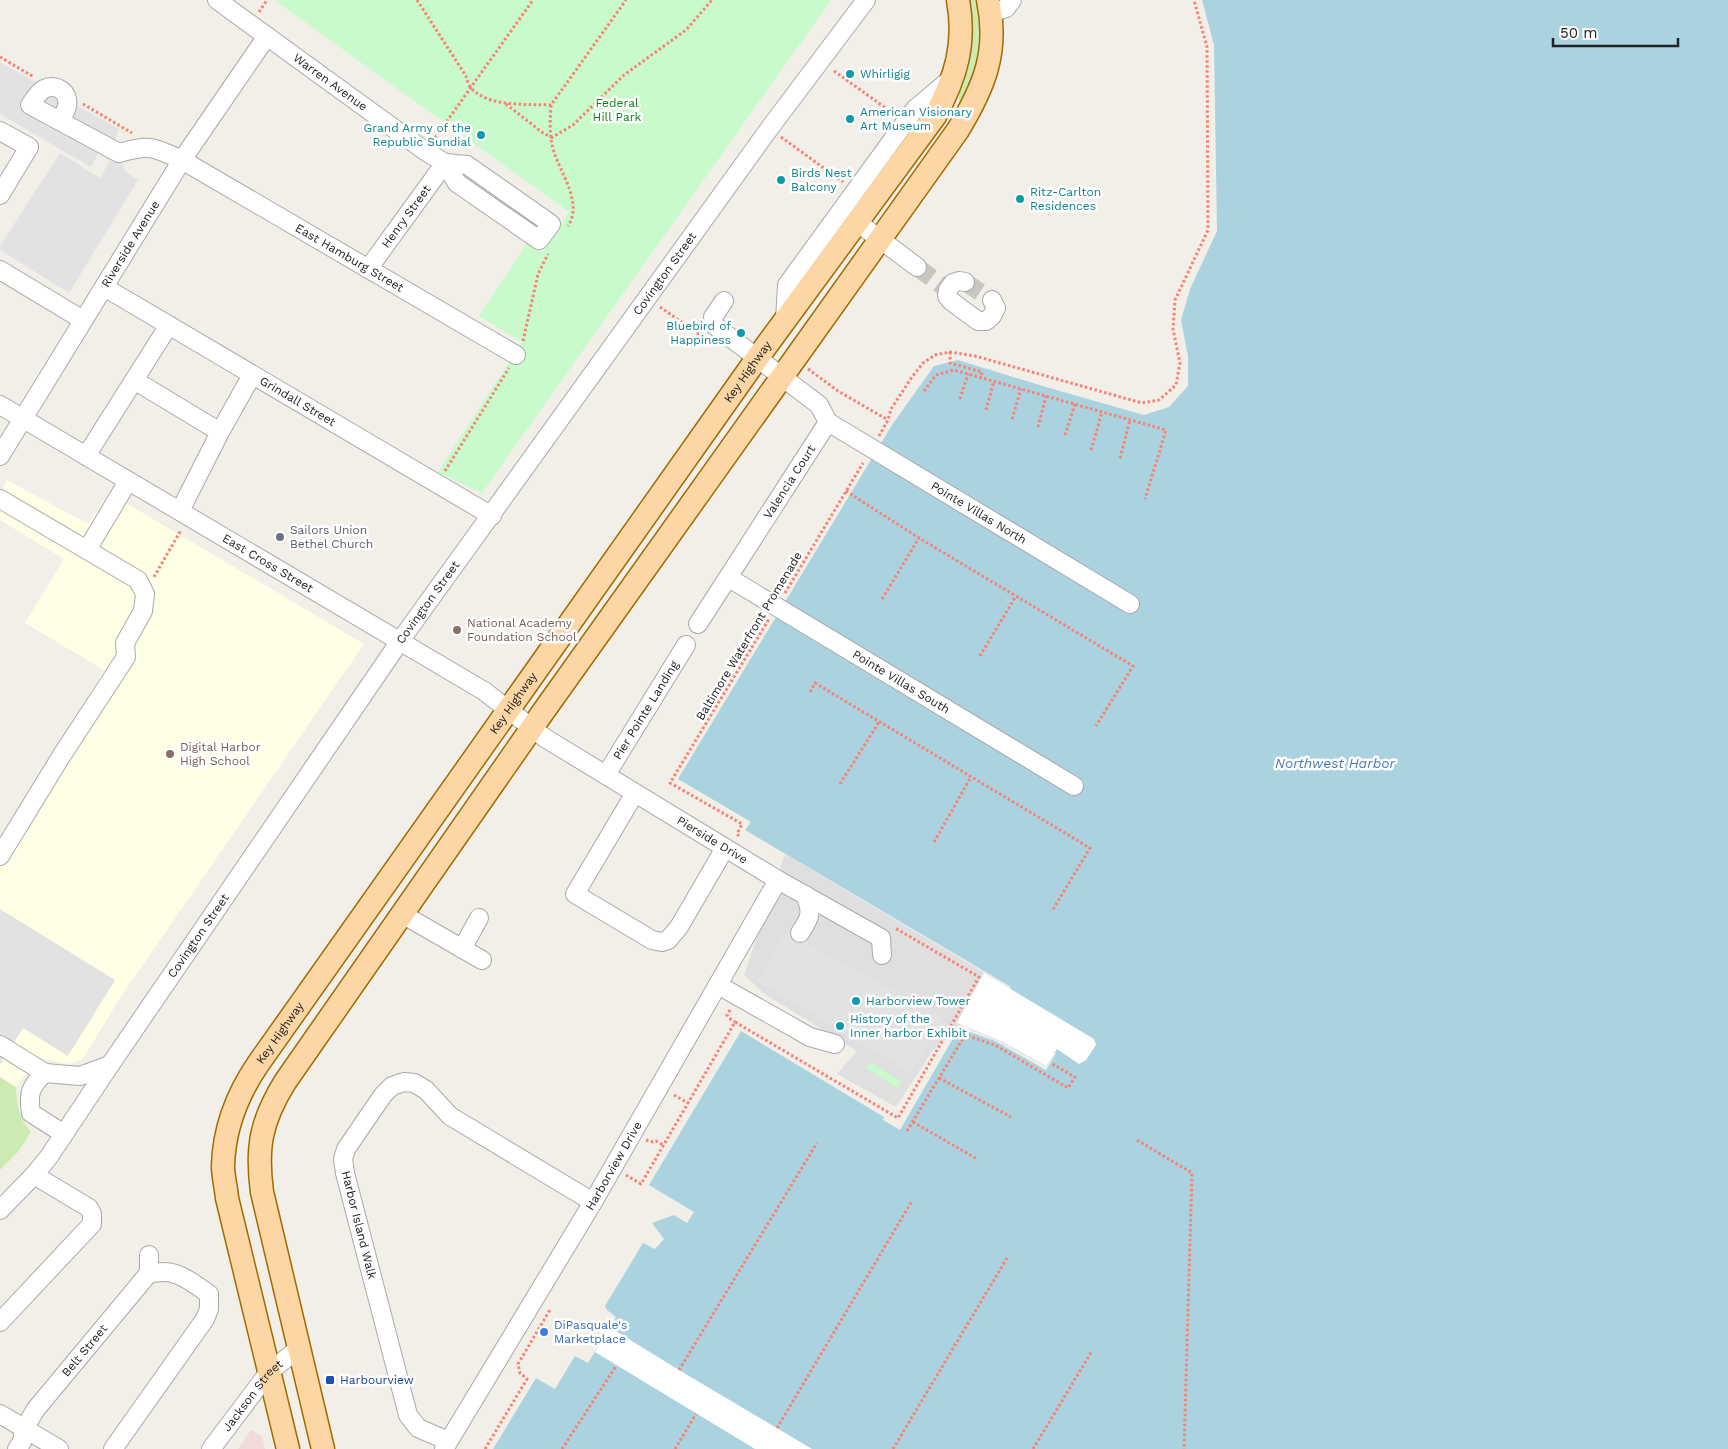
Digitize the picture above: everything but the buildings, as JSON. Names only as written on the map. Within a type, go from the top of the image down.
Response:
[{"type":"main road","name":"Key Highway","points":[[288,1449],[227,1198],[223,1168],[225,1139],[243,1086],[785,320],[935,116],[954,76],[961,41],[961,16],[958,0]]},
{"type":"main road","points":[[324,1449],[298,1349],[262,1192],[258,1166],[259,1145],[273,1103],[285,1082],[532,728],[958,130],[976,101],[987,73],[992,43],[989,6]]},
{"type":"street","name":"Warren Avenue","points":[[217,0],[425,151],[445,163],[468,165],[551,224],[539,240],[457,183],[445,163]]},
{"type":"street","name":"Covington Street","points":[[0,1210],[34,1176],[400,641],[492,516],[769,129],[866,0]]},
{"type":"street","points":[[989,6],[1006,8],[1012,0]]},
{"type":"street","name":"Riverside Avenue","points":[[0,456],[182,160],[268,36]]},
{"type":"street","points":[[785,320],[787,285],[915,108],[954,76]]},
{"type":"street","name":"East Hamburg Street","points":[[60,121],[119,153],[144,147],[154,147],[182,160],[516,356]]},
{"type":"street","points":[[0,130],[29,148],[0,195]]},
{"type":"street","name":"Henry Street","points":[[368,269],[445,163]]},
{"type":"street","points":[[857,222],[917,267]]},
{"type":"street","points":[[0,270],[84,320]]},
{"type":"street","points":[[965,282],[953,283],[948,290],[948,296],[951,301],[978,321],[986,321],[992,316],[996,308],[992,300]]},
{"type":"street","name":"Grindall Street","points":[[104,287],[492,516]]},
{"type":"street","points":[[724,301],[713,317],[714,325],[820,405],[828,422]]},
{"type":"street","points":[[86,456],[169,325]]},
{"type":"street","points":[[184,514],[220,432],[252,374]]},
{"type":"street","points":[[134,380],[220,432]]},
{"type":"street","name":"East Cross Street","points":[[0,405],[484,691],[532,728]]},
{"type":"street","name":"Pointe Villas North","points":[[828,422],[1130,604]]},
{"type":"street","name":"Valencia Court","points":[[698,624],[828,422]]},
{"type":"street","points":[[87,550],[128,481]]},
{"type":"street","points":[[0,499],[138,580],[145,594],[143,611],[125,643],[126,657],[62,755],[0,856]]},
{"type":"street","name":"Pointe Villas South","points":[[729,578],[1074,786]]},
{"type":"street","name":"Pier Pointe Landing","points":[[606,775],[686,645]]},
{"type":"street","name":"Pierside Drive","points":[[532,728],[545,738],[778,880],[880,938],[882,955]]},
{"type":"street","points":[[635,793],[575,894],[652,940],[662,942],[668,940],[678,927],[725,848]]},
{"type":"street","name":"Harborview Drive","points":[[446,1445],[593,1202],[778,880]]},
{"type":"street","points":[[800,933],[809,920],[810,907],[805,895]]},
{"type":"street","points":[[402,914],[482,960]]},
{"type":"street","points":[[462,949],[479,918]]},
{"type":"street","points":[[718,985],[810,1036],[835,1044]]},
{"type":"street","points":[[0,1044],[45,1073],[80,1076],[110,1065]]},
{"type":"street","points":[[45,1073],[34,1083],[29,1100],[31,1113],[64,1134]]},
{"type":"street","name":"Harbor Island Walk","points":[[446,1445],[418,1428],[408,1416],[345,1173],[343,1159],[346,1149],[392,1086],[404,1082],[414,1083],[426,1090],[450,1116],[593,1202]]},
{"type":"street","points":[[0,1322],[92,1224],[92,1214],[89,1208],[34,1176]]},
{"type":"street","points":[[113,1449],[205,1318],[209,1309],[209,1294],[178,1275],[167,1272],[149,1274],[149,1255]]},
{"type":"street","name":"Belt Street","points":[[18,1449],[22,1442],[24,1428],[36,1409],[149,1274]]},
{"type":"street","name":"Jackson Street","points":[[211,1449],[268,1372],[298,1349]]},
{"type":"street","points":[[0,1414],[59,1449]]},
{"type":"path","points":[[417,0],[466,76],[471,89],[481,96],[504,103],[551,105]]},
{"type":"path","points":[[425,151],[533,0]]},
{"type":"path","points":[[573,218],[570,193],[551,138],[551,105],[626,0]]},
{"type":"path","points":[[551,138],[564,132],[577,122],[624,75],[686,30],[712,0]]},
{"type":"path","name":"Baltimore Waterfront Promenade","points":[[744,839],[737,834],[742,824],[670,783],[888,420],[891,409],[923,363],[935,355],[950,352],[975,356],[1142,403],[1159,400],[1176,385],[1180,363],[1173,330],[1175,300],[1208,230],[1207,47],[1194,0]]},
{"type":"path","points":[[820,62],[898,117]]},
{"type":"path","points":[[504,103],[543,134],[551,138]]},
{"type":"path","points":[[769,129],[848,185]]},
{"type":"path","points":[[658,305],[703,337]]},
{"type":"path","points":[[950,352],[950,362],[982,372],[980,377]]},
{"type":"path","points":[[806,368],[838,391],[888,420]]},
{"type":"path","points":[[924,391],[936,375],[954,370],[1166,430],[1145,499]]},
{"type":"path","points":[[960,399],[968,374]]},
{"type":"path","points":[[986,410],[994,381]]},
{"type":"path","points":[[1012,419],[1020,389]]},
{"type":"path","points":[[1038,427],[1046,396]]},
{"type":"path","points":[[1065,436],[1075,404]]},
{"type":"path","points":[[1091,450],[1102,412]]},
{"type":"path","points":[[1120,458],[1130,420]]},
{"type":"path","points":[[846,491],[919,538],[1133,666],[1096,726]]},
{"type":"path","points":[[154,578],[184,514]]},
{"type":"path","points":[[882,599],[919,538]]},
{"type":"path","points":[[980,656],[1016,596]]},
{"type":"path","points":[[810,692],[815,683],[1090,848],[1052,911]]},
{"type":"path","points":[[840,784],[879,722]]},
{"type":"path","points":[[934,842],[972,777]]},
{"type":"path","points":[[625,1174],[641,1184],[735,1022],[898,1118],[979,977],[894,928]]},
{"type":"path","points":[[907,1132],[965,1035],[995,1045],[1068,1088],[1075,1077],[1051,1062]]},
{"type":"path","points":[[939,1078],[1010,1117]]},
{"type":"path","points":[[669,1092],[688,1103]]},
{"type":"path","points":[[913,1122],[977,1159]]},
{"type":"path","points":[[1138,1140],[1192,1173],[1184,1449]]},
{"type":"path","points":[[650,1142],[656,1141],[664,1146]]},
{"type":"path","points":[[679,1370],[817,1143]]},
{"type":"path","points":[[777,1428],[912,1201]]},
{"type":"path","points":[[893,1449],[1007,1258]]},
{"type":"path","points":[[485,1449],[527,1379],[520,1373],[518,1364],[555,1301]]},
{"type":"path","points":[[1033,1449],[1092,1351]]},
{"type":"path","points":[[562,1449],[616,1366]]},
{"type":"path","points":[[675,1449],[696,1414]]},
{"type":"shaded area","points":[[0,62],[119,129],[114,142],[125,171],[138,180],[69,293],[0,250],[0,246],[60,153],[100,178],[110,161],[98,153],[91,167],[0,114]]},
{"type":"shaded area","name":"Digital Harbor High School","points":[[7,480],[88,524],[109,493],[364,644],[120,998],[82,1060],[68,1064],[39,1058],[16,1087],[19,1114],[24,1125],[31,1132],[18,1152],[0,1170],[0,838],[104,670],[25,623],[64,559],[0,520],[0,492]]},
{"type":"shaded area","points":[[785,854],[1094,1038],[1056,1050],[1046,1067],[1001,1042],[959,1025],[933,1050],[896,1107],[837,1074],[857,1051],[766,995],[744,975]]},
{"type":"shaded area","points":[[0,909],[115,980],[68,1056],[23,1028],[0,1065]]},
{"type":"shaded area","name":"Harborview Tower","points":[[787,932],[944,1019],[912,1073],[758,981]]},
{"type":"shaded area","points":[[251,1430],[262,1436],[265,1449],[238,1449]]},
{"type":"green space","name":"Federal Hill Park","points":[[274,0],[831,0],[482,493],[438,472],[522,342],[479,316],[528,242],[543,252],[569,212]]},
{"type":"green space","points":[[968,0],[977,0],[981,26],[976,65],[962,101],[958,100],[963,76]]},
{"type":"green space","points":[[869,1062],[901,1081],[897,1088],[866,1068]]},
{"type":"green space","points":[[0,1077],[16,1087],[19,1111],[31,1132],[18,1152],[0,1170]]},
{"type":"water","name":"Northwest Harbor","points":[[1202,0],[1728,0],[1728,1449],[493,1449],[536,1378],[555,1389],[575,1356],[588,1363],[616,1317],[605,1306],[643,1243],[655,1249],[664,1239],[652,1223],[674,1215],[687,1223],[694,1212],[649,1185],[741,1031],[884,1117],[883,1120],[900,1130],[959,1028],[995,1041],[1046,1070],[1056,1053],[995,1019],[1011,987],[745,830],[751,822],[678,779],[892,425],[934,366],[958,360],[1144,415],[1169,407],[1188,386],[1188,357],[1181,320],[1190,289],[1217,231],[1214,45]]},
{"type":"pier","points":[[984,973],[1094,1039],[1096,1045],[1086,1060],[1079,1064],[1057,1049],[1046,1066],[1003,1042],[957,1023]]},
{"type":"pier","points":[[609,1327],[812,1449],[755,1449],[595,1352]]},
{"type":"tunnel","points":[[917,267],[948,290]]},
{"type":"tunnel","points":[[965,282],[992,300]]},
{"type":"place","name":"Whirligig","points":[[850,74]]},
{"type":"place","name":"American Visionary Art Museum","points":[[850,119]]},
{"type":"place","name":"Grand Army of the Republic Sundial","points":[[481,135]]},
{"type":"place","name":"Birds Nest Balcony","points":[[781,180]]},
{"type":"place","name":"Ritz-Carlton Residences","points":[[1020,199]]},
{"type":"place","name":"Bluebird of Happiness","points":[[741,333]]},
{"type":"place","name":"Sailors Union Bethel Church","points":[[280,537]]},
{"type":"place","name":"National Academy Foundation School","points":[[457,630]]},
{"type":"place","name":"Digital Harbor High School","points":[[170,754]]},
{"type":"place","name":"Harborview Tower","points":[[856,1001]]},
{"type":"place","name":"History of the Inner harbor Exhibit","points":[[840,1026]]},
{"type":"place","name":"DiPasquale's Marketplace","points":[[544,1332]]},
{"type":"place","name":"Harbourview","points":[[330,1380]]}]
